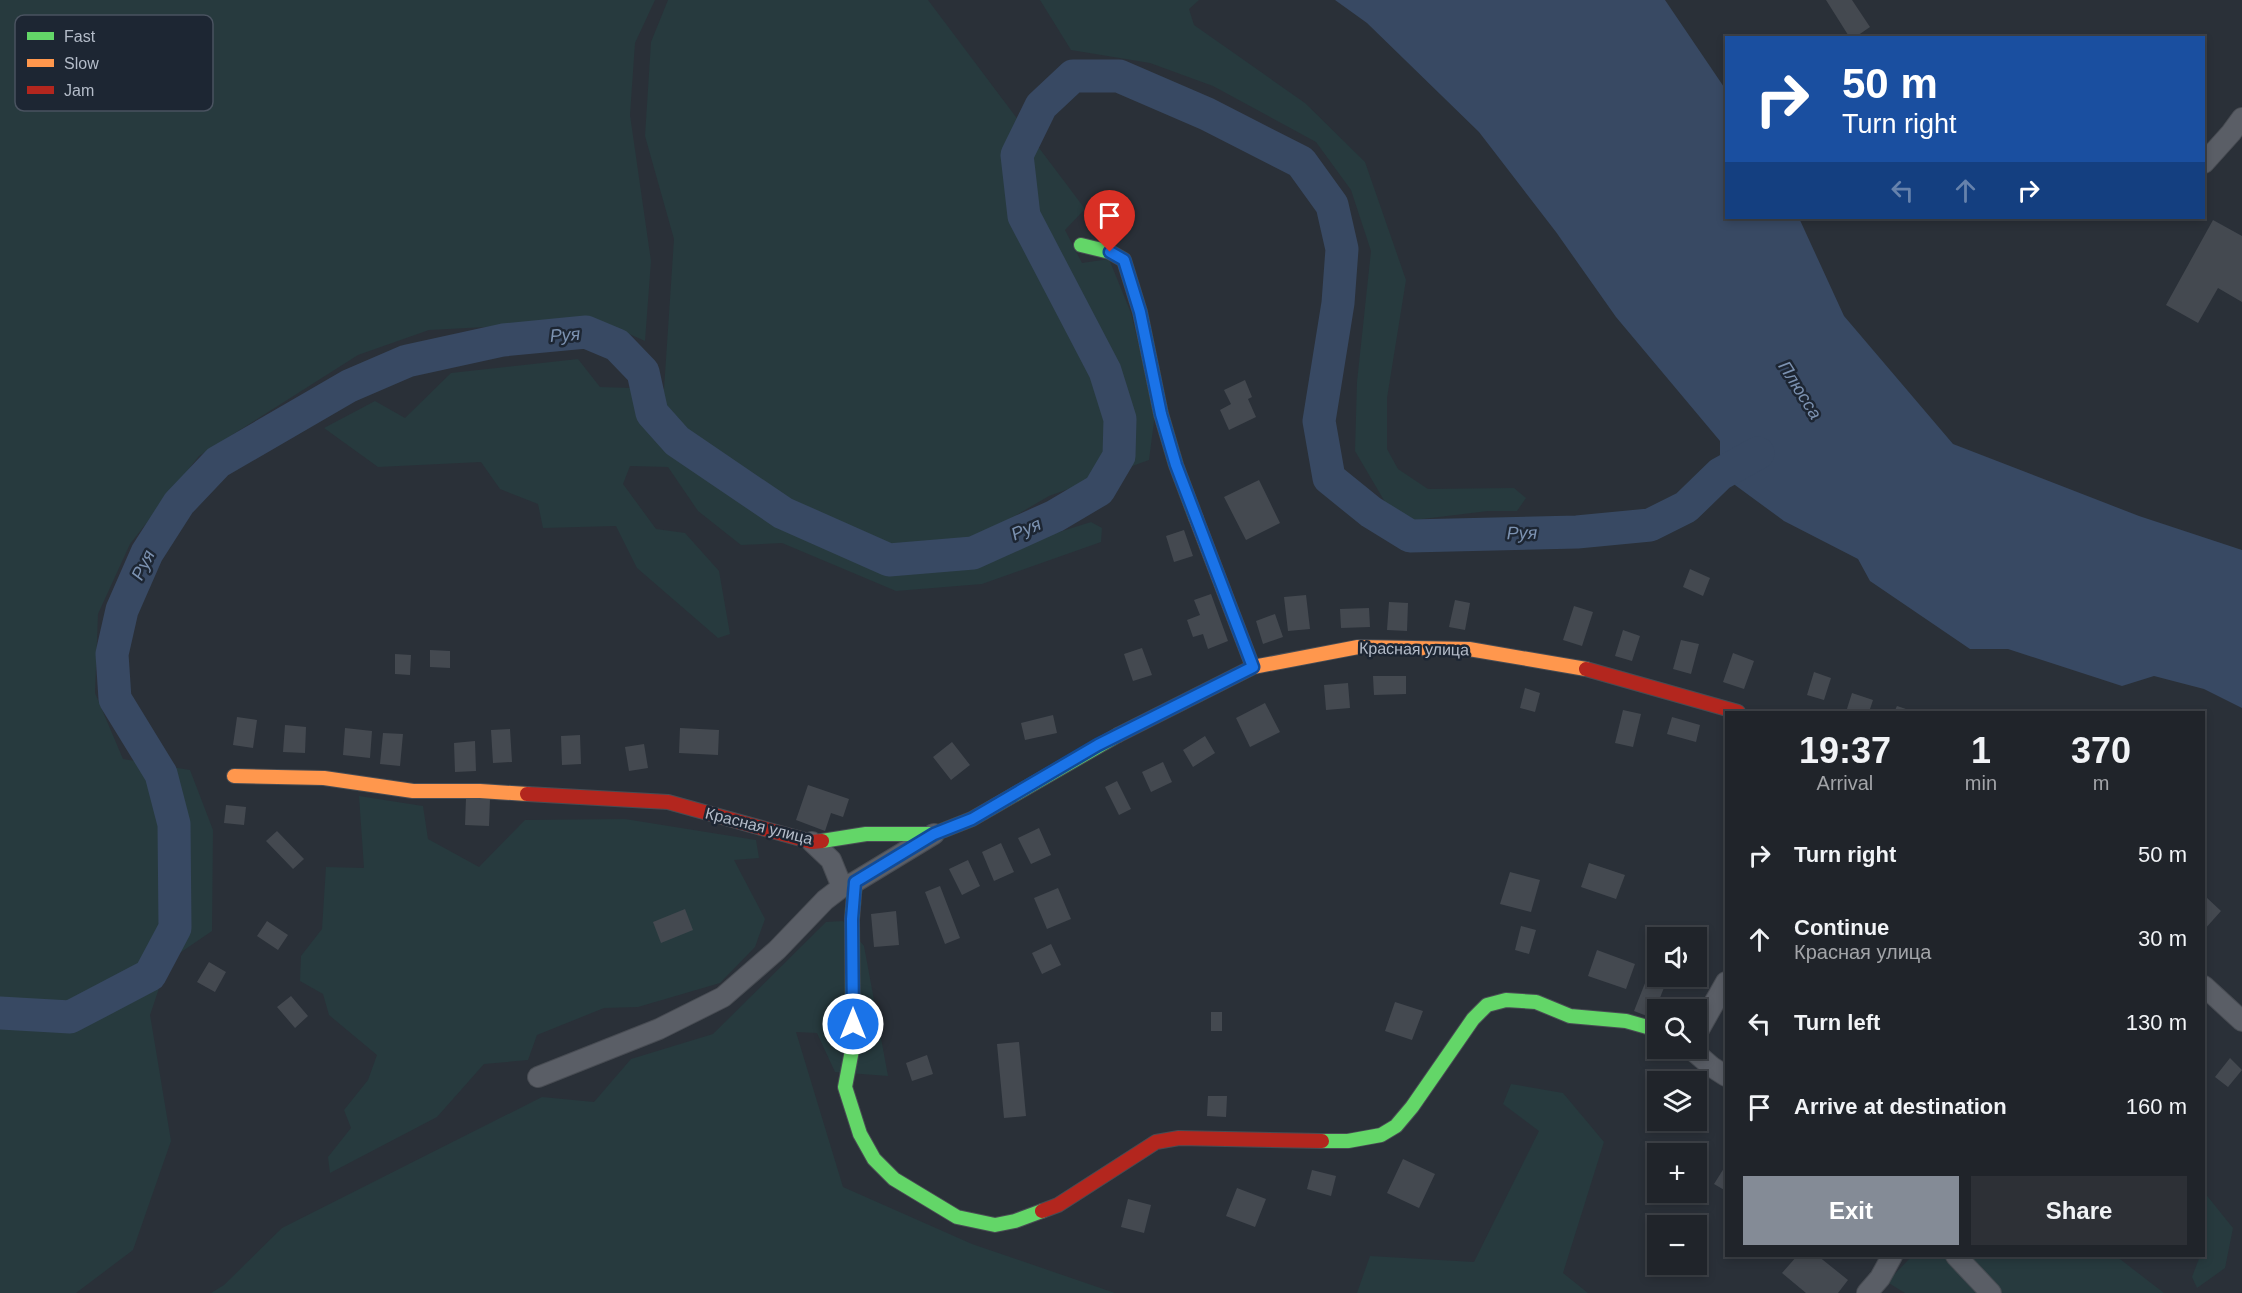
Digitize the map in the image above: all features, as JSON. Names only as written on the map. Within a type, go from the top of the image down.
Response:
[{"type":"street","points":[[2205,162],[2242,118]]},
{"type":"street","points":[[1082,244],[1110,252],[1124,260],[1140,312],[1161,414],[1176,465],[1253,667]]},
{"type":"street","name":"Красная улица","points":[[234,776],[324,778],[413,791],[480,791],[668,802],[812,842],[866,834],[934,834],[972,819],[1098,745],[1253,667],[1358,647],[1469,649],[1580,667],[1734,711]]},
{"type":"street","points":[[538,1077],[658,1029],[723,997],[777,950],[825,900],[934,834]]},
{"type":"street","points":[[812,842],[831,860],[848,885],[852,919],[853,1045],[845,1087],[860,1134],[874,1159],[894,1179],[957,1217],[995,1225],[1015,1221],[1058,1205],[1156,1142],[1179,1138],[1348,1141],[1381,1135],[1396,1126],[1412,1107],[1473,1019],[1487,1005],[1506,1000],[1536,1002],[1570,1016],[1626,1021],[1647,1027]]},
{"type":"street","points":[[1707,1016],[1725,984]]},
{"type":"street","points":[[2205,987],[2242,1021]]},
{"type":"street","points":[[1702,1059],[1725,1075]]},
{"type":"street","points":[[1867,1293],[1880,1278],[1891,1257]]},
{"type":"street","points":[[1957,1257],[1991,1293]]},
{"type":"green space","points":[[0,0],[655,0],[635,43],[630,115],[651,261],[645,341],[600,321],[429,330],[358,355],[199,456],[130,544],[98,614],[95,693],[123,759],[190,770],[213,830],[212,931],[168,961],[150,1015],[171,1141],[133,1250],[76,1293],[0,1293]]},
{"type":"green space","points":[[668,0],[928,0],[1085,209],[1065,230],[1082,263],[1109,259],[1131,313],[1155,414],[1149,460],[1049,496],[989,531],[1001,545],[1037,539],[1091,522],[1102,528],[1101,542],[982,584],[896,591],[782,543],[741,545],[698,511],[668,467],[630,466],[623,484],[656,529],[685,533],[719,571],[730,634],[718,638],[637,568],[616,526],[543,528],[538,504],[500,489],[481,462],[378,467],[324,428],[375,401],[405,418],[451,373],[578,359],[600,387],[664,389],[674,239],[645,136],[651,42]]},
{"type":"green space","points":[[1040,0],[1199,0],[1189,9],[1194,25],[1305,103],[1365,162],[1406,280],[1387,398],[1387,449],[1398,469],[1428,489],[1514,488],[1526,498],[1517,511],[1488,511],[1414,520],[1385,502],[1355,451],[1357,382],[1371,251],[1351,190],[1316,142],[1213,86],[1150,63],[1071,50]]},
{"type":"green space","points":[[359,796],[423,806],[428,839],[479,867],[525,820],[625,819],[756,840],[759,858],[734,860],[765,919],[755,947],[720,983],[638,1007],[604,1008],[537,1035],[528,1060],[484,1064],[437,1117],[330,1173],[328,1157],[351,1128],[344,1110],[368,1080],[377,1055],[329,1015],[323,994],[300,981],[301,956],[322,929],[326,867],[364,868]]},
{"type":"green space","points":[[843,921],[864,946],[888,1076],[835,1072],[817,1033],[796,1032],[843,1187],[972,1244],[1115,1293],[211,1293],[224,1285],[282,1228],[542,1097],[594,1102],[631,1059],[713,1034],[826,922]]},
{"type":"green space","points":[[1511,1084],[1563,1093],[1604,1142],[1563,1273],[1588,1293],[1357,1293],[1370,1256],[1474,1262],[1539,1131],[1503,1104]]},
{"type":"green space","points":[[2205,1193],[2233,1228],[2225,1268],[2197,1288],[2192,1277],[2200,1257],[2205,1257]]},
{"type":"green space","points":[[1911,1257],[2117,1257],[2164,1293],[1905,1293],[1887,1282]]},
{"type":"water","name":"Плюсса","points":[[1335,0],[1665,0],[1725,89],[1725,219],[1799,219],[1844,316],[1953,444],[2139,516],[2242,550],[2242,708],[2204,689],[2154,676],[2122,686],[2008,649],[1970,649],[1870,581],[1858,559],[1784,521],[1720,474],[1720,441],[1616,317],[1556,232],[1479,132],[1367,23]]},
{"type":"building","points":[[1826,0],[1852,0],[1870,27],[1857,36],[1849,36]]},
{"type":"building","points":[[2213,220],[2242,236],[2242,302],[2218,288],[2198,323],[2166,305]]},
{"type":"building","points":[[1245,380],[1252,397],[1248,399],[1256,417],[1229,430],[1220,410],[1231,404],[1224,390]]},
{"type":"building","points":[[1259,480],[1280,523],[1246,540],[1224,497]]},
{"type":"building","points":[[1184,530],[1193,556],[1174,562],[1166,536]]},
{"type":"building","points":[[1690,569],[1710,578],[1703,596],[1683,587]]},
{"type":"building","points":[[1211,594],[1228,641],[1208,649],[1203,634],[1193,637],[1187,620],[1200,615],[1194,600]]},
{"type":"building","points":[[1306,595],[1310,629],[1288,631],[1284,597]]},
{"type":"building","points":[[1455,600],[1470,603],[1465,630],[1449,627]]},
{"type":"building","points":[[1389,602],[1408,603],[1407,631],[1387,630]]},
{"type":"building","points":[[1574,606],[1593,612],[1582,646],[1563,640]]},
{"type":"building","points":[[1369,608],[1370,627],[1341,628],[1340,609]]},
{"type":"building","points":[[1275,614],[1283,637],[1263,644],[1256,621]]},
{"type":"building","points":[[1623,630],[1640,636],[1632,661],[1615,656]]},
{"type":"building","points":[[1681,640],[1699,644],[1691,674],[1673,669]]},
{"type":"building","points":[[1142,648],[1152,675],[1133,681],[1124,654]]},
{"type":"building","points":[[430,650],[450,651],[450,668],[430,667]]},
{"type":"building","points":[[1733,653],[1754,661],[1744,689],[1723,682]]},
{"type":"building","points":[[395,654],[411,655],[410,675],[395,674]]},
{"type":"building","points":[[1814,672],[1831,678],[1824,700],[1807,695]]},
{"type":"building","points":[[1373,676],[1406,676],[1406,694],[1374,695]]},
{"type":"building","points":[[1348,683],[1350,708],[1326,710],[1324,685]]},
{"type":"building","points":[[1525,688],[1540,693],[1535,712],[1520,708]]},
{"type":"building","points":[[1852,693],[1873,700],[1869,711],[1846,711]]},
{"type":"building","points":[[1265,703],[1280,732],[1250,747],[1236,718]]},
{"type":"building","points":[[1897,706],[1912,711],[1894,711]]},
{"type":"building","points":[[1623,710],[1641,714],[1633,747],[1615,743]]},
{"type":"building","points":[[1053,715],[1057,733],[1025,740],[1021,723]]},
{"type":"building","points":[[237,717],[257,720],[253,748],[233,745]]},
{"type":"building","points":[[1672,717],[1700,725],[1696,742],[1667,734]]},
{"type":"building","points":[[285,725],[306,727],[305,753],[283,752]]},
{"type":"building","points":[[345,728],[372,731],[370,758],[343,755]]},
{"type":"building","points":[[680,728],[719,730],[718,755],[679,753]]},
{"type":"building","points":[[510,729],[512,762],[493,763],[491,730]]},
{"type":"building","points":[[383,733],[403,734],[400,766],[380,764]]},
{"type":"building","points":[[580,735],[581,764],[562,765],[561,736]]},
{"type":"building","points":[[1205,736],[1215,753],[1193,767],[1183,750]]},
{"type":"building","points":[[475,741],[476,771],[455,772],[454,743]]},
{"type":"building","points":[[952,742],[970,765],[951,780],[933,757]]},
{"type":"building","points":[[644,744],[648,768],[629,771],[625,747]]},
{"type":"building","points":[[1163,762],[1172,782],[1151,792],[1142,772]]},
{"type":"building","points":[[1117,781],[1131,809],[1119,815],[1105,787]]},
{"type":"building","points":[[808,785],[849,799],[843,817],[831,813],[825,831],[796,820]]},
{"type":"building","points":[[466,798],[490,799],[489,826],[465,825]]},
{"type":"building","points":[[226,805],[246,807],[244,825],[224,823]]},
{"type":"building","points":[[1039,828],[1051,855],[1031,864],[1018,838]]},
{"type":"building","points":[[277,831],[304,859],[293,869],[266,841]]},
{"type":"building","points":[[1001,843],[1014,872],[994,881],[982,852]]},
{"type":"building","points":[[968,860],[980,886],[962,895],[949,869]]},
{"type":"building","points":[[1589,863],[1625,875],[1616,899],[1581,887]]},
{"type":"building","points":[[1510,872],[1540,880],[1531,912],[1500,904]]},
{"type":"building","points":[[940,886],[960,938],[945,944],[925,892]]},
{"type":"building","points":[[1058,888],[1071,919],[1047,929],[1034,898]]},
{"type":"building","points":[[2205,898],[2221,911],[2205,929]]},
{"type":"building","points":[[685,909],[693,930],[661,943],[653,922]]},
{"type":"building","points":[[896,911],[899,945],[874,947],[871,914]]},
{"type":"building","points":[[267,921],[288,935],[278,950],[257,936]]},
{"type":"building","points":[[1521,926],[1536,930],[1529,954],[1515,950]]},
{"type":"building","points":[[1051,944],[1061,965],[1042,974],[1032,953]]},
{"type":"building","points":[[1597,950],[1635,964],[1626,989],[1588,976]]},
{"type":"building","points":[[209,962],[226,972],[215,992],[197,982]]},
{"type":"building","points":[[1647,978],[1647,987],[1664,987],[1660,999],[1647,999],[1647,1016],[1634,1011]]},
{"type":"building","points":[[291,996],[308,1016],[295,1028],[277,1007]]},
{"type":"building","points":[[1395,1002],[1423,1011],[1412,1040],[1385,1031]]},
{"type":"building","points":[[1211,1012],[1222,1012],[1222,1031],[1211,1031]]},
{"type":"building","points":[[1019,1042],[1026,1116],[1004,1118],[997,1044]]},
{"type":"building","points":[[927,1055],[933,1074],[912,1081],[906,1063]]},
{"type":"building","points":[[2230,1058],[2242,1070],[2228,1087],[2215,1077]]},
{"type":"building","points":[[1208,1096],[1227,1096],[1226,1117],[1207,1116]]},
{"type":"building","points":[[1403,1159],[1435,1174],[1419,1208],[1387,1193]]},
{"type":"building","points":[[1725,1167],[1725,1190],[1714,1184]]},
{"type":"building","points":[[1312,1170],[1336,1176],[1331,1196],[1307,1189]]},
{"type":"building","points":[[1237,1188],[1266,1199],[1255,1227],[1226,1216]]},
{"type":"building","points":[[1128,1199],[1151,1205],[1144,1233],[1121,1227]]},
{"type":"building","points":[[1796,1257],[1819,1257],[1848,1280],[1838,1293],[1806,1293],[1782,1273]]},
{"type":"waterway","name":"Руя","points":[[0,1013],[70,1017],[150,975],[175,928],[174,824],[161,774],[115,699],[112,654],[122,610],[147,553],[179,503],[218,462],[349,386],[407,361],[503,340],[586,332],[617,345],[643,372],[652,413],[677,441],[783,513],[889,560],[973,553],[1055,516],[1099,490],[1119,456],[1120,419],[1105,371],[1024,216],[1017,155],[1041,106],[1073,76],[1119,76],[1207,114],[1301,162],[1332,205],[1342,249],[1338,303],[1319,421],[1329,478],[1371,512],[1410,536],[1577,532],[1650,525],[1686,507],[1720,474],[1758,453]]},
{"type":"traffic: fast","points":[[1081,245],[1110,252],[1124,260],[1140,312],[1161,414],[1176,465],[1196,518]]},
{"type":"traffic: fast","points":[[822,841],[866,834],[934,834],[972,819],[1118,735]]},
{"type":"traffic: fast","points":[[855,882],[852,919],[853,1045],[845,1087],[860,1134],[874,1159],[894,1179],[957,1217],[995,1225],[1015,1221],[1042,1211]]},
{"type":"traffic: fast","points":[[1322,1141],[1348,1141],[1381,1135],[1396,1126],[1412,1107],[1473,1019],[1487,1005],[1506,1000],[1536,1002],[1570,1016],[1626,1021],[1647,1027]]},
{"type":"traffic: slow","points":[[1196,518],[1253,667]]},
{"type":"traffic: slow","points":[[1118,735],[1253,667],[1358,647],[1469,649],[1586,669]]},
{"type":"traffic: slow","points":[[234,776],[324,778],[413,791],[527,794]]},
{"type":"traffic: jam","points":[[1586,669],[1734,711]]},
{"type":"traffic: jam","points":[[527,794],[668,802],[812,842],[822,841]]},
{"type":"traffic: jam","points":[[1042,1211],[1058,1205],[1156,1142],[1179,1138],[1322,1141]]},
{"type":"route","points":[[853,1024],[852,919],[855,882],[934,834],[972,819],[1016,795],[1098,745],[1253,667],[1176,465],[1161,414],[1140,312],[1124,260],[1110,252]]}]
